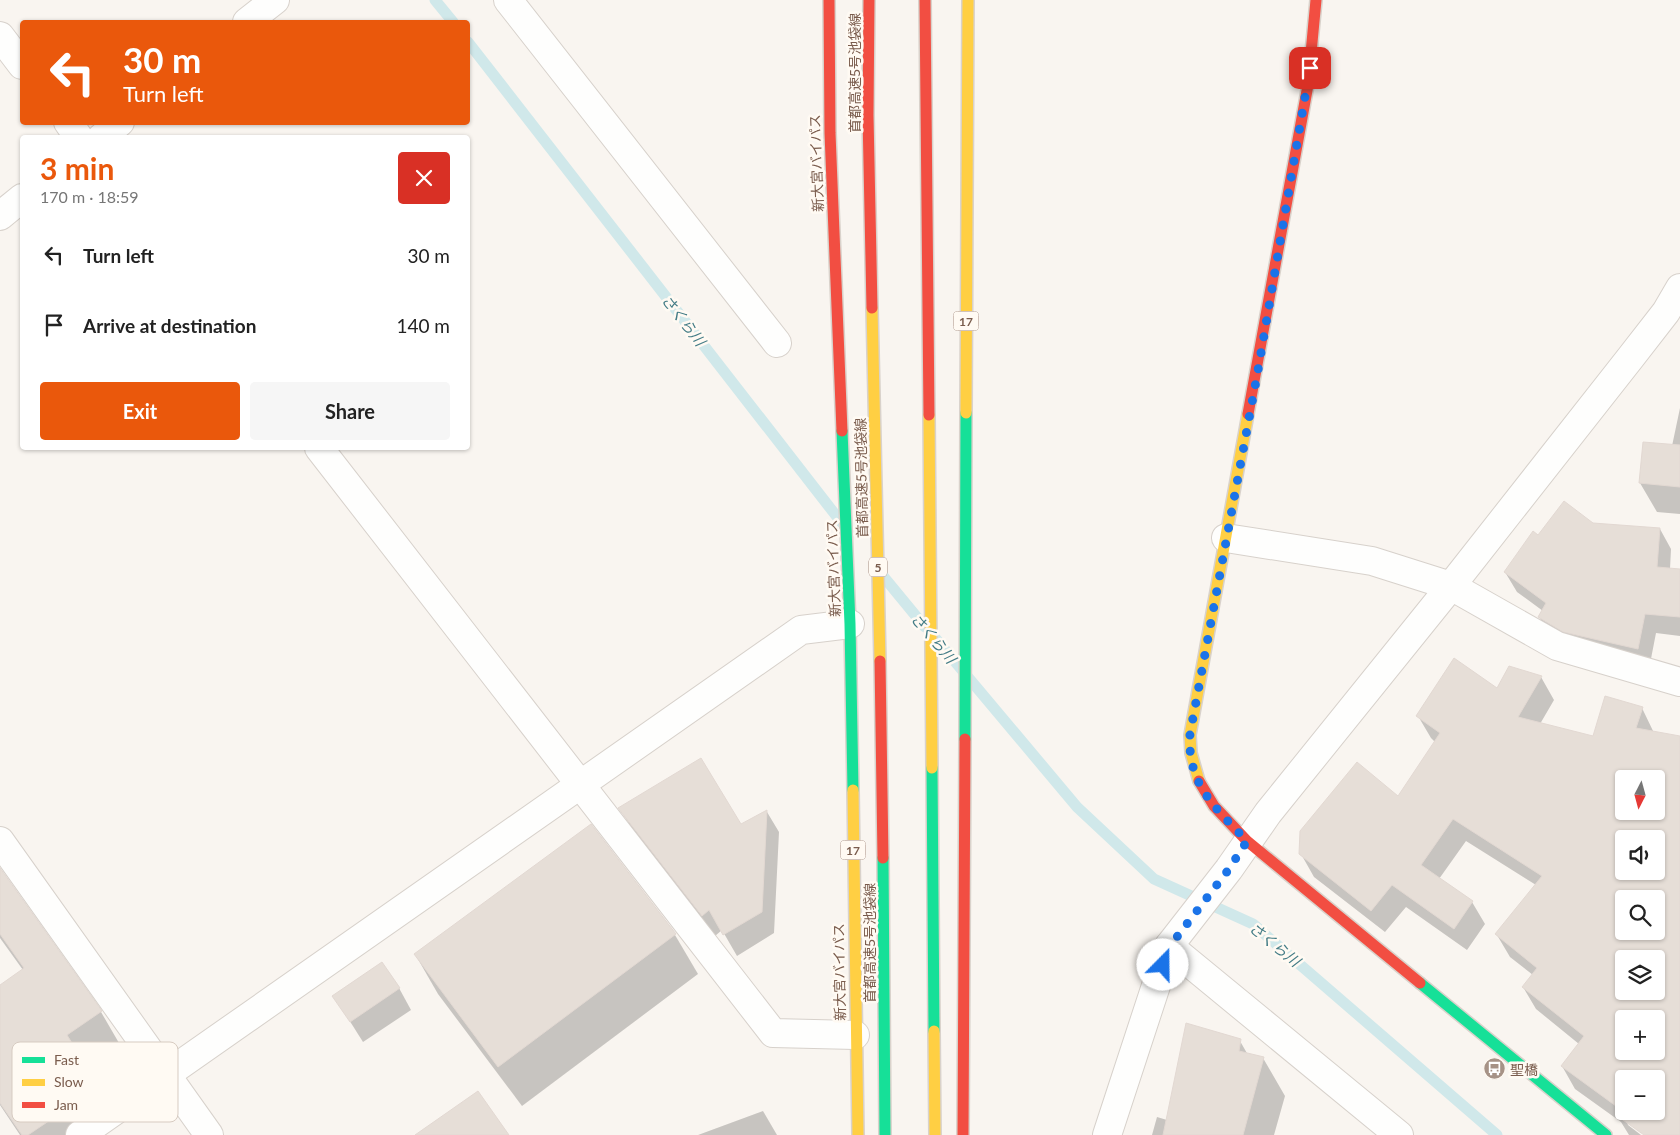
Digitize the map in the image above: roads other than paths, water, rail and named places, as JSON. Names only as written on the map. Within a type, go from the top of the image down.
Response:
[{"type":"main road","name":"新大宮バイパス","points":[[829,0],[830,133],[850,624],[858,1135]]},
{"type":"main road","name":"首都高速5号池袋線","points":[[869,0],[868,115],[882,760],[885,1135]]},
{"type":"main road","points":[[925,0],[935,1135]]},
{"type":"main road","name":"17","points":[[963,1135],[968,0]]},
{"type":"main road","points":[[1316,0],[1308,85],[1190,734],[1189,754],[1193,772],[1209,800],[1247,841],[1606,1135]]},
{"type":"street","points":[[249,20],[275,0]]},
{"type":"street","points":[[508,0],[777,343]]},
{"type":"street","points":[[0,36],[20,61]]},
{"type":"street","points":[[105,135],[116,125]]},
{"type":"street","points":[[0,216],[20,200]]},
{"type":"street","points":[[1107,1135],[1170,946],[1220,881],[1247,841],[1451,586],[1666,312],[1680,288]]},
{"type":"street","points":[[321,450],[773,1033],[855,1035]]},
{"type":"street","points":[[1226,538],[1372,561],[1451,586],[1557,646],[1680,682]]},
{"type":"street","points":[[178,1067],[801,630],[850,624]]},
{"type":"street","points":[[0,841],[143,1042]]},
{"type":"street","points":[[1170,946],[1400,1135]]},
{"type":"street","points":[[178,1092],[209,1135]]},
{"type":"street","points":[[80,1135],[99,1122]]},
{"type":"waterway","name":"さくら川","points":[[435,0],[451,20]]},
{"type":"waterway","name":"さくら川","points":[[470,45],[841,522]]},
{"type":"waterway","name":"さくら川","points":[[883,576],[925,627]]},
{"type":"waterway","name":"さくら川","points":[[936,639],[1077,807],[1154,879],[1253,924],[1497,1135]]},
{"type":"place","name":"聖橋","points":[[1494,1069]]}]
